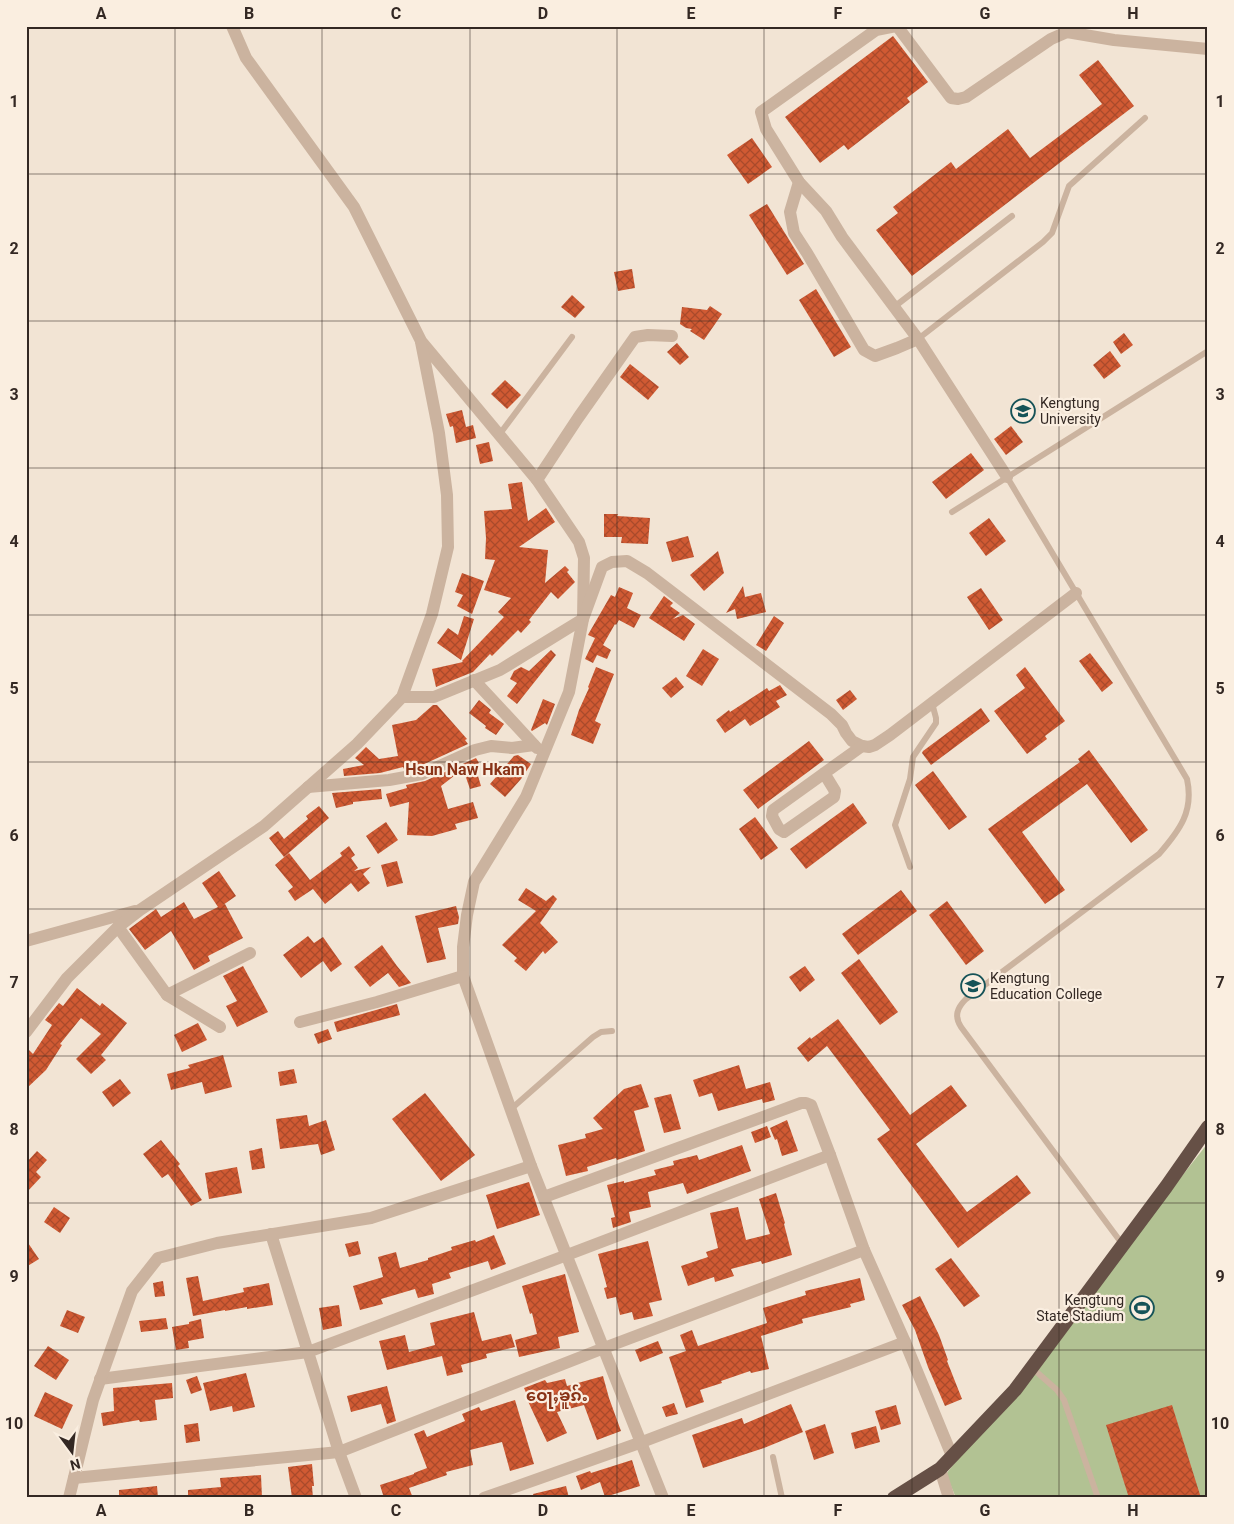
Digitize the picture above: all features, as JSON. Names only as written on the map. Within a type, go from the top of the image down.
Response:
[{"type":"highway","points":[[894,1498],[940,1469],[1015,1390],[1123,1246],[1208,1127]]},
{"type":"street","points":[[232,26],[246,58],[354,207],[421,341],[537,480],[579,542],[584,558],[582,619],[569,692],[526,797],[474,882],[463,947],[463,976],[531,1166],[663,1498]]},
{"type":"street","points":[[1007,477],[918,338],[842,237],[826,211],[799,182],[766,129],[761,112],[876,30],[896,26],[951,98],[958,99],[966,97],[1051,39],[1067,32],[1114,40],[1208,49]]},
{"type":"street","points":[[799,182],[790,212],[794,233],[864,350],[875,356],[918,338]]},
{"type":"street","points":[[537,480],[635,337],[648,335],[672,336]]},
{"type":"street","points":[[26,1032],[67,978],[118,927],[264,826],[356,744],[402,697],[432,614],[448,547],[447,495],[439,433],[421,341]]},
{"type":"street","points":[[402,697],[434,697],[500,670],[582,619],[602,568],[612,562],[627,562],[646,572],[785,677],[831,714],[842,725],[852,741],[869,747],[875,745],[932,703],[1076,593]]},
{"type":"street","points":[[474,680],[544,755]]},
{"type":"street","points":[[308,787],[389,780],[422,774],[475,750],[491,746],[512,748],[534,745]]},
{"type":"street","points":[[824,773],[835,791],[834,797],[784,832],[779,829],[772,816],[773,810],[824,773],[862,746]]},
{"type":"street","points":[[26,941],[140,910]]},
{"type":"street","points":[[118,927],[167,995],[220,1027]]},
{"type":"street","points":[[167,995],[250,953]]},
{"type":"street","points":[[300,1022],[377,1002],[463,976]]},
{"type":"street","points":[[544,1197],[801,1103],[811,1105],[864,1250],[905,1342],[952,1456]]},
{"type":"street","points":[[100,1379],[308,1352],[830,1155]]},
{"type":"street","points":[[69,1498],[93,1400],[132,1291],[158,1258],[218,1242],[371,1218],[531,1166]]},
{"type":"street","points":[[271,1234],[356,1498]]},
{"type":"street","points":[[74,1478],[340,1452],[604,1348],[864,1250]]},
{"type":"street","points":[[484,1498],[642,1442],[905,1342]]},
{"type":"street","points":[[940,1469],[949,1498]]},
{"type":"lane","points":[[918,338],[1043,242],[1052,233],[1069,186],[1145,118]]},
{"type":"lane","points":[[894,307],[1012,216]]},
{"type":"lane","points":[[499,435],[572,337]]},
{"type":"lane","points":[[952,512],[1208,351]]},
{"type":"lane","points":[[1007,477],[1187,779],[1190,801],[1179,830],[1159,854],[966,999],[959,1006],[957,1013],[957,1021],[1123,1246]]},
{"type":"lane","points":[[910,867],[896,825],[910,779],[913,757],[936,723],[932,703]]},
{"type":"lane","points":[[511,1109],[593,1037],[601,1032],[612,1031]]},
{"type":"lane","points":[[1031,1367],[1057,1390],[1064,1400],[1098,1498]]},
{"type":"lane","points":[[773,1458],[782,1498]]},
{"type":"green space","name":"Kengtung State Stadium","points":[[1208,1143],[1208,1498],[956,1498],[946,1474]]},
{"type":"building","points":[[893,36],[928,82],[907,98],[910,102],[848,150],[844,145],[820,163],[785,117]]},
{"type":"building","points":[[1098,60],[1134,106],[912,276],[876,230],[898,213],[893,207],[951,162],[956,169],[1008,129],[1030,158],[1102,104],[1079,75]]},
{"type":"building","points":[[752,138],[772,167],[748,184],[727,155]]},
{"type":"building","points":[[767,204],[804,264],[787,275],[749,215]]},
{"type":"building","points":[[632,269],[635,288],[618,291],[614,272]]},
{"type":"building","points":[[816,289],[851,347],[834,357],[799,300]]},
{"type":"building","points":[[572,295],[585,307],[575,318],[561,307]]},
{"type":"building","points":[[710,306],[722,314],[704,340],[690,331],[692,329],[680,324],[682,307],[707,310]]},
{"type":"building","points":[[1124,333],[1133,345],[1121,354],[1113,342]]},
{"type":"building","points":[[677,343],[689,357],[680,365],[667,352]]},
{"type":"building","points":[[1110,351],[1121,366],[1104,379],[1093,365]]},
{"type":"building","points":[[630,364],[659,387],[648,400],[620,377]]},
{"type":"building","points":[[505,380],[521,395],[507,409],[491,394]]},
{"type":"building","points":[[462,410],[466,427],[473,425],[476,438],[456,443],[453,426],[450,427],[446,414]]},
{"type":"building","points":[[1011,426],[1023,442],[1006,455],[994,439]]},
{"type":"building","points":[[489,442],[493,461],[480,464],[476,445]]},
{"type":"building","points":[[971,453],[984,470],[946,499],[932,482]]},
{"type":"building","points":[[522,482],[528,521],[546,508],[555,522],[519,547],[548,550],[545,583],[565,566],[575,582],[558,599],[551,592],[529,620],[531,622],[521,633],[518,630],[492,656],[490,654],[473,672],[436,687],[432,669],[463,662],[504,617],[498,612],[511,598],[484,590],[495,560],[485,559],[484,511],[512,509],[508,484]]},
{"type":"building","points":[[604,514],[650,518],[648,544],[621,543],[622,537],[604,537]]},
{"type":"building","points":[[989,518],[1006,541],[986,556],[969,533]]},
{"type":"building","points":[[688,536],[694,557],[672,562],[666,542]]},
{"type":"building","points":[[718,551],[724,573],[704,591],[690,575]]},
{"type":"building","points":[[462,573],[484,581],[472,614],[457,606],[463,595],[455,592]]},
{"type":"building","points":[[743,586],[745,597],[761,593],[766,612],[737,619],[735,609],[726,613]]},
{"type":"building","points":[[619,587],[633,593],[627,608],[641,615],[634,628],[619,620],[615,624],[603,645],[611,650],[607,659],[597,655],[593,663],[585,659],[595,638],[588,635],[611,595],[615,597]]},
{"type":"building","points":[[981,588],[1003,620],[989,630],[967,597]]},
{"type":"building","points":[[664,596],[673,603],[670,606],[680,613],[673,619],[683,615],[695,624],[684,641],[649,618]]},
{"type":"building","points":[[464,616],[474,619],[461,660],[437,643],[448,628],[458,635]]},
{"type":"building","points":[[774,616],[784,623],[766,651],[756,645]]},
{"type":"building","points":[[703,649],[719,659],[702,686],[686,676]]},
{"type":"building","points":[[551,650],[556,655],[517,704],[507,696],[517,683],[510,679],[514,671],[521,667],[529,671]]},
{"type":"building","points":[[1090,653],[1113,683],[1102,692],[1079,661]]},
{"type":"building","points":[[596,667],[614,674],[595,721],[601,724],[593,744],[571,735]]},
{"type":"building","points":[[1025,667],[1065,721],[1045,736],[1047,739],[1027,754],[994,711],[1025,688],[1016,675]]},
{"type":"building","points":[[676,677],[684,687],[671,698],[662,688]]},
{"type":"building","points":[[780,685],[787,695],[776,701],[780,707],[750,726],[745,719],[725,733],[716,720],[729,710],[730,712],[767,688],[769,691]]},
{"type":"building","points":[[850,690],[857,699],[843,710],[836,700]]},
{"type":"building","points":[[543,699],[555,704],[547,725],[545,723],[532,731],[531,730]]},
{"type":"building","points":[[479,700],[491,710],[489,713],[504,724],[496,735],[485,728],[486,726],[469,713]]},
{"type":"building","points":[[433,705],[437,705],[467,739],[465,740],[468,744],[420,766],[404,769],[403,767],[380,773],[344,776],[343,769],[364,765],[355,758],[366,747],[379,759],[398,756],[392,725],[416,720]]},
{"type":"building","points":[[981,708],[990,721],[931,765],[922,753],[923,751]]},
{"type":"building","points":[[809,741],[824,760],[758,809],[743,790]]},
{"type":"building","points":[[1089,750],[1148,830],[1131,843],[1087,784],[1022,832],[1065,890],[1045,904],[988,829],[1080,762],[1078,759]]},
{"type":"building","points":[[518,755],[531,764],[505,797],[490,784],[514,756]]},
{"type":"building","points":[[476,758],[479,763],[475,766],[481,786],[470,789],[463,769],[441,786],[448,809],[473,802],[478,818],[455,824],[457,829],[432,836],[407,835],[409,802],[390,807],[386,794],[407,788],[406,785],[425,781]]},
{"type":"building","points":[[933,771],[967,817],[949,830],[915,785]]},
{"type":"building","points":[[381,789],[382,799],[353,802],[353,804],[336,808],[332,793]]},
{"type":"building","points":[[853,803],[867,823],[806,869],[790,849]]},
{"type":"building","points":[[319,806],[329,818],[284,857],[269,838],[278,831],[284,839],[308,819],[306,816]]},
{"type":"building","points":[[755,817],[778,848],[761,860],[739,829]]},
{"type":"building","points":[[386,822],[398,840],[378,854],[366,836]]},
{"type":"building","points":[[349,846],[355,855],[351,858],[358,868],[354,871],[371,867],[363,874],[370,883],[358,892],[351,883],[325,904],[313,889],[295,901],[288,891],[293,887],[275,865],[289,853],[310,880],[342,856],[340,853]]},
{"type":"building","points":[[397,861],[403,883],[387,887],[381,865]]},
{"type":"building","points":[[219,871],[236,896],[223,905],[225,904],[243,938],[208,956],[210,961],[194,970],[171,931],[145,950],[129,929],[156,909],[161,917],[184,902],[194,919],[218,907],[202,883]]},
{"type":"building","points":[[526,888],[546,901],[553,895],[557,899],[540,923],[558,942],[545,954],[543,951],[526,971],[514,961],[517,958],[502,945],[536,911],[518,900]]},
{"type":"building","points":[[901,890],[917,911],[858,955],[842,934]]},
{"type":"building","points":[[947,901],[984,951],[966,965],[929,915]]},
{"type":"building","points":[[456,906],[459,917],[458,924],[438,928],[446,959],[427,963],[415,916]]},
{"type":"building","points":[[308,936],[314,943],[323,937],[342,964],[331,972],[323,961],[301,978],[283,955]]},
{"type":"building","points":[[382,945],[411,983],[399,987],[388,973],[370,987],[354,967]]},
{"type":"building","points":[[859,959],[898,1012],[880,1025],[841,973]]},
{"type":"building","points":[[243,966],[268,1012],[237,1027],[226,1006],[237,1001],[223,976]]},
{"type":"building","points":[[805,966],[815,980],[800,992],[789,977]]},
{"type":"building","points":[[77,988],[100,1006],[102,1003],[127,1023],[101,1055],[106,1060],[91,1074],[76,1059],[101,1034],[81,1018],[60,1044],[62,1045],[46,1070],[26,1089],[26,1047],[33,1054],[52,1025],[45,1020],[59,1003],[63,1006]]},
{"type":"building","points":[[397,1004],[400,1015],[337,1032],[334,1022]]},
{"type":"building","points":[[838,1019],[910,1115],[951,1085],[967,1106],[916,1144],[967,1212],[1017,1175],[1031,1193],[958,1248],[877,1139],[890,1130],[827,1046],[808,1062],[797,1048]]},
{"type":"building","points":[[198,1023],[207,1040],[182,1052],[174,1035]]},
{"type":"building","points":[[328,1029],[332,1039],[318,1044],[314,1034]]},
{"type":"building","points":[[223,1055],[232,1087],[205,1094],[202,1082],[171,1090],[167,1074],[190,1068],[188,1065]]},
{"type":"building","points":[[739,1065],[746,1089],[770,1082],[775,1100],[763,1103],[762,1099],[718,1111],[712,1093],[699,1097],[693,1080]]},
{"type":"building","points":[[294,1069],[297,1083],[280,1086],[278,1072]]},
{"type":"building","points":[[120,1079],[131,1093],[113,1107],[102,1092]]},
{"type":"building","points":[[641,1084],[649,1107],[634,1111],[645,1151],[587,1167],[588,1171],[566,1176],[558,1145],[586,1138],[585,1134],[603,1129],[593,1118],[624,1089]]},
{"type":"building","points":[[425,1093],[475,1155],[441,1181],[392,1119]]},
{"type":"building","points":[[671,1094],[681,1129],[664,1133],[654,1098]]},
{"type":"building","points":[[307,1115],[309,1126],[326,1120],[335,1150],[321,1155],[318,1144],[280,1149],[276,1119]]},
{"type":"building","points":[[787,1120],[798,1151],[782,1156],[777,1139],[775,1140],[770,1128]]},
{"type":"building","points":[[767,1126],[771,1137],[755,1143],[751,1132]]},
{"type":"building","points":[[161,1140],[180,1164],[178,1166],[202,1200],[191,1206],[168,1174],[162,1178],[143,1154]]},
{"type":"building","points":[[742,1145],[751,1171],[687,1194],[683,1183],[648,1192],[651,1207],[629,1212],[631,1222],[613,1228],[611,1218],[615,1217],[607,1185],[656,1175],[654,1170],[674,1165],[673,1161],[697,1155],[699,1160]]},
{"type":"building","points":[[262,1148],[265,1168],[252,1170],[249,1151]]},
{"type":"building","points":[[37,1151],[47,1160],[36,1172],[41,1177],[26,1193],[26,1163]]},
{"type":"building","points":[[237,1167],[242,1193],[209,1199],[205,1173]]},
{"type":"building","points":[[529,1182],[540,1215],[497,1229],[486,1195]]},
{"type":"building","points":[[776,1193],[792,1255],[762,1264],[761,1261],[731,1269],[734,1276],[715,1282],[714,1277],[688,1286],[681,1266],[708,1257],[706,1252],[718,1248],[710,1213],[738,1207],[746,1240],[770,1234],[759,1199]]},
{"type":"building","points":[[54,1207],[70,1218],[60,1233],[44,1222]]},
{"type":"building","points":[[494,1235],[506,1264],[491,1270],[488,1261],[449,1273],[451,1278],[432,1284],[434,1294],[418,1298],[415,1289],[381,1299],[383,1304],[360,1310],[353,1286],[383,1277],[378,1257],[396,1252],[400,1268],[428,1260],[428,1258],[452,1250],[451,1247],[475,1240],[476,1242]]},
{"type":"building","points":[[26,1240],[39,1259],[26,1267]]},
{"type":"building","points":[[358,1241],[361,1254],[349,1257],[345,1244]]},
{"type":"building","points":[[648,1241],[662,1300],[649,1303],[653,1316],[634,1320],[632,1312],[620,1315],[616,1297],[607,1299],[604,1288],[607,1287],[598,1254]]},
{"type":"building","points":[[951,1258],[980,1296],[964,1307],[935,1269]]},
{"type":"building","points":[[565,1274],[579,1332],[558,1337],[560,1348],[519,1357],[515,1340],[537,1334],[522,1286]]},
{"type":"building","points":[[198,1276],[203,1301],[244,1292],[243,1288],[269,1283],[273,1305],[225,1310],[193,1316],[186,1278]]},
{"type":"building","points":[[860,1278],[865,1300],[850,1304],[851,1307],[802,1319],[803,1323],[761,1336],[769,1369],[751,1373],[750,1371],[700,1390],[704,1402],[686,1408],[669,1357],[686,1351],[680,1335],[692,1330],[698,1346],[767,1323],[763,1308],[806,1295],[805,1291]]},
{"type":"building","points":[[163,1281],[165,1296],[155,1297],[153,1283]]},
{"type":"building","points":[[920,1296],[939,1335],[962,1399],[945,1406],[915,1330],[902,1305]]},
{"type":"building","points":[[339,1305],[342,1326],[323,1330],[319,1308]]},
{"type":"building","points":[[67,1310],[85,1317],[78,1333],[60,1326]]},
{"type":"building","points":[[474,1312],[482,1341],[511,1334],[515,1347],[486,1354],[487,1358],[461,1365],[463,1372],[447,1376],[442,1356],[387,1370],[379,1341],[405,1335],[409,1352],[435,1345],[430,1323]]},
{"type":"building","points":[[166,1318],[168,1329],[141,1332],[139,1321]]},
{"type":"building","points":[[201,1319],[204,1338],[188,1341],[189,1348],[176,1350],[172,1327],[189,1324],[189,1322]]},
{"type":"building","points":[[658,1341],[663,1353],[640,1362],[635,1350]]},
{"type":"building","points":[[48,1346],[69,1360],[56,1380],[34,1366]]},
{"type":"building","points":[[246,1373],[255,1407],[233,1412],[232,1406],[210,1411],[203,1383]]},
{"type":"building","points":[[197,1376],[202,1390],[191,1394],[186,1380]]},
{"type":"building","points":[[603,1376],[621,1431],[597,1440],[584,1405],[557,1412],[567,1433],[547,1442],[526,1397],[528,1397],[524,1388],[545,1380],[547,1383],[565,1379],[567,1386]]},
{"type":"building","points":[[172,1383],[173,1398],[155,1400],[157,1420],[140,1422],[139,1420],[103,1426],[101,1413],[114,1411],[113,1388]]},
{"type":"building","points":[[387,1386],[396,1421],[387,1424],[381,1404],[351,1412],[347,1396]]},
{"type":"building","points":[[45,1392],[73,1405],[62,1429],[34,1416]]},
{"type":"building","points":[[515,1400],[534,1464],[510,1471],[502,1442],[470,1450],[473,1465],[446,1472],[447,1475],[409,1488],[413,1498],[384,1498],[380,1485],[427,1468],[414,1434],[424,1430],[427,1437],[465,1421],[462,1414],[479,1407],[481,1411]]},
{"type":"building","points":[[674,1403],[678,1414],[666,1417],[662,1407]]},
{"type":"building","points":[[791,1404],[803,1432],[764,1448],[703,1468],[692,1435],[742,1418],[744,1424]]},
{"type":"building","points":[[896,1405],[901,1424],[881,1430],[875,1411]]},
{"type":"building","points":[[1172,1405],[1201,1498],[1129,1498],[1106,1425]]},
{"type":"building","points":[[198,1423],[200,1441],[186,1443],[184,1425]]},
{"type":"building","points":[[825,1424],[834,1453],[814,1460],[805,1431]]},
{"type":"building","points":[[876,1426],[880,1442],[855,1449],[851,1433]]},
{"type":"building","points":[[632,1460],[640,1486],[605,1497],[600,1482],[581,1490],[576,1476]]},
{"type":"building","points":[[312,1464],[313,1498],[292,1498],[288,1467]]},
{"type":"building","points":[[261,1475],[262,1498],[188,1498],[188,1490],[221,1487],[220,1478]]},
{"type":"building","points":[[157,1486],[158,1498],[119,1498],[119,1490]]},
{"type":"building","points":[[566,1486],[569,1498],[534,1498],[533,1494]]},
{"type":"place","name":"Kengtung University","points":[[1023,411]]},
{"type":"place","name":"Kengtung Education College","points":[[973,986]]},
{"type":"place","name":"Kengtung State Stadium","points":[[1142,1308]]},
{"type":"district","name":"Hsun Naw Hkam","points":[[465,769]]},
{"type":"district","name":"ဝေႃႇၶူၵ်ႉ","points":[[557,1395]]}]
